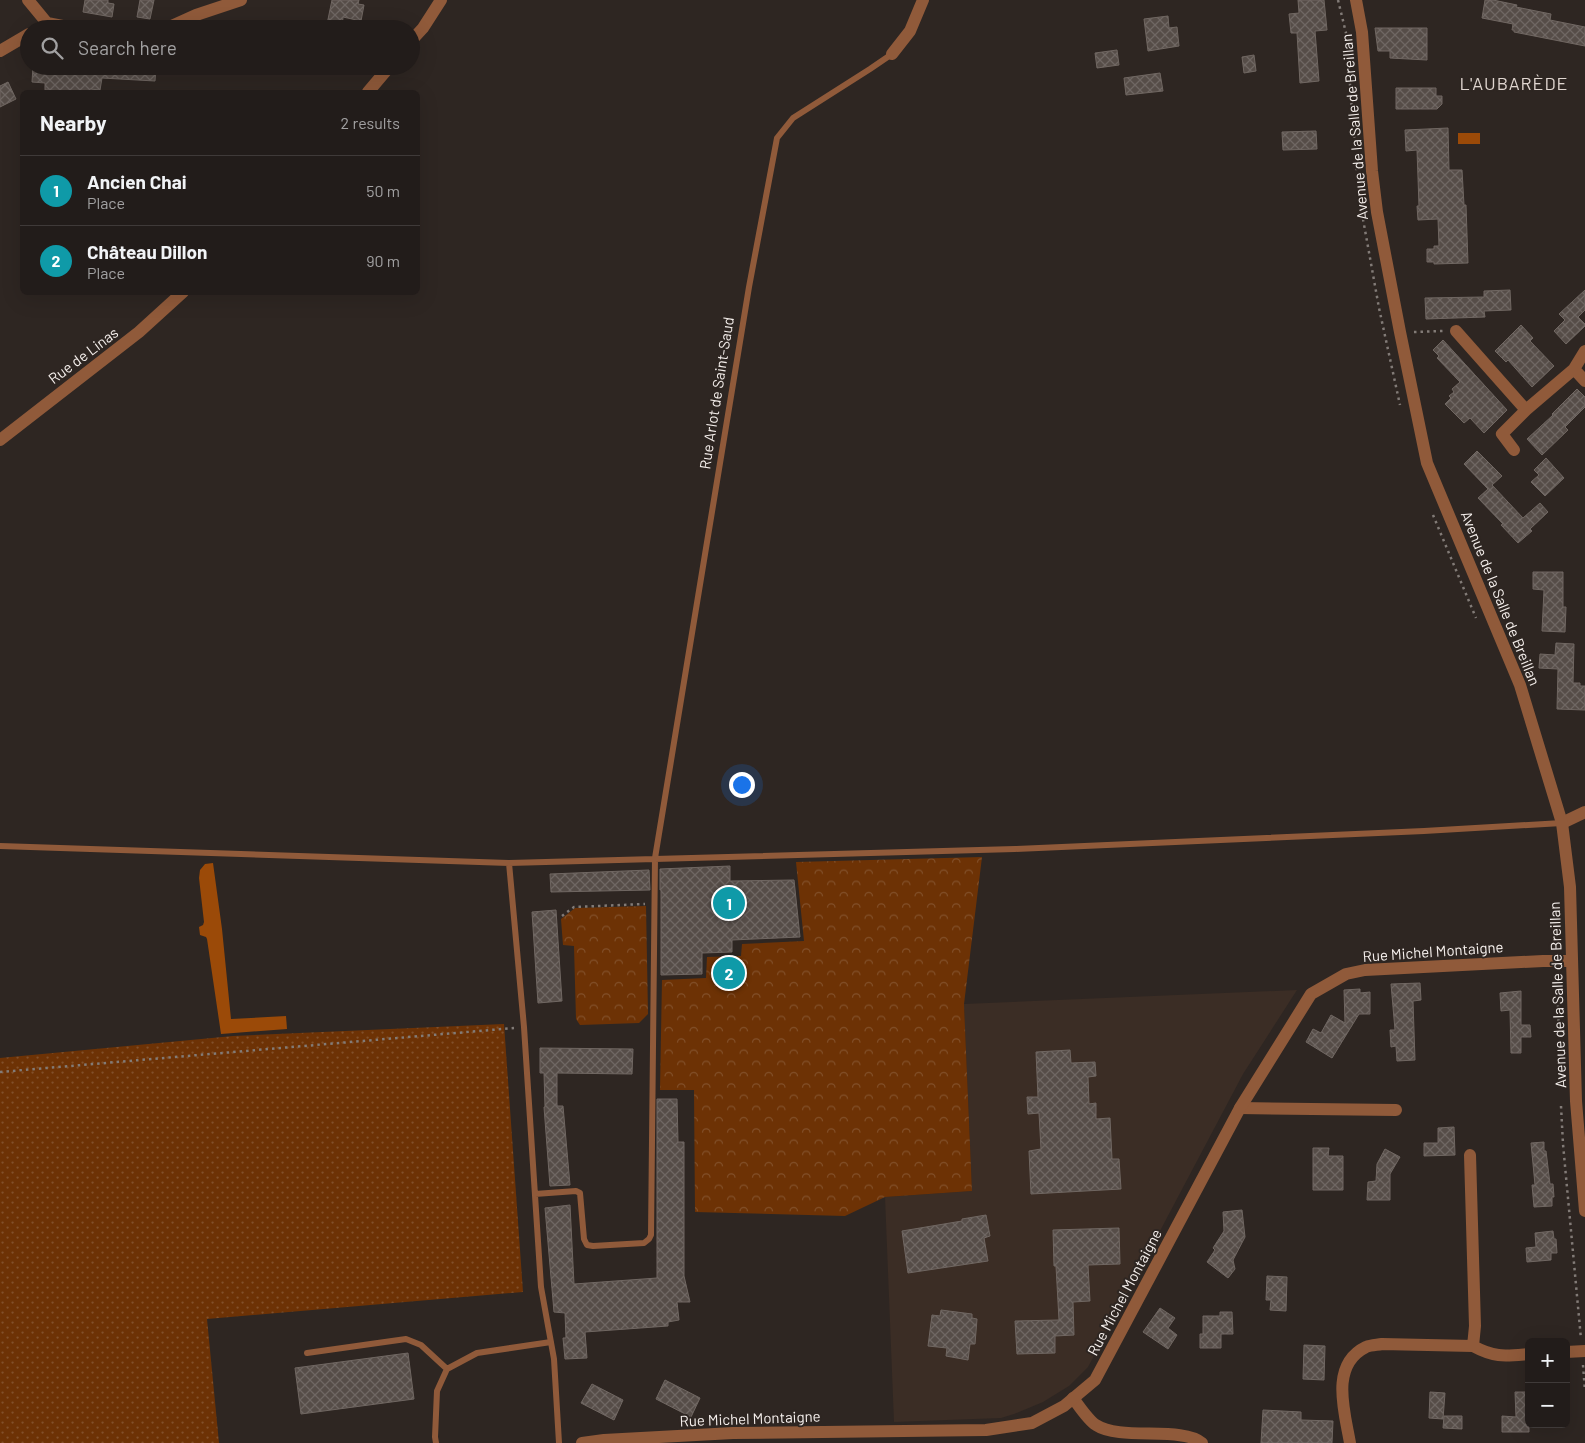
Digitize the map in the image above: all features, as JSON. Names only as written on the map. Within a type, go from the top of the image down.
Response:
[{"type":"street","points":[[28,0],[39,20]]},
{"type":"street","points":[[196,15],[198,0]]},
{"type":"street","points":[[185,20],[241,0]]},
{"type":"street","points":[[420,31],[440,0]]},
{"type":"street","name":"Rue Arlot de Saint-Saud","points":[[892,54],[910,31],[923,0]]},
{"type":"street","name":"Avenue de la Salle de Breillan","points":[[1356,0],[1362,32],[1372,171],[1377,212],[1427,463],[1520,685],[1562,823],[1570,887],[1576,1101],[1585,1211]]},
{"type":"street","points":[[0,51],[20,39]]},
{"type":"street","points":[[370,90],[382,75]]},
{"type":"street","name":"Rue de Linas","points":[[0,440],[139,332],[180,295]]},
{"type":"street","points":[[1456,331],[1526,410]]},
{"type":"street","points":[[1514,450],[1502,434],[1526,410],[1574,369],[1585,351]]},
{"type":"street","points":[[1574,369],[1585,381]]},
{"type":"street","points":[[1562,823],[1585,812]]},
{"type":"street","name":"Rue Michel Montaigne","points":[[582,1443],[604,1440],[734,1433],[986,1430],[1032,1423],[1064,1406],[1095,1380],[1240,1108],[1311,994],[1346,974],[1365,970],[1572,961]]},
{"type":"street","points":[[1240,1108],[1396,1110]]},
{"type":"street","points":[[1470,1155],[1475,1326],[1473,1346]]},
{"type":"street","points":[[1350,1443],[1342,1398],[1342,1381],[1354,1356],[1367,1347],[1382,1344],[1473,1346],[1484,1352],[1499,1356],[1525,1354]]},
{"type":"street","points":[[1570,1352],[1585,1351]]},
{"type":"street","points":[[1073,1398],[1095,1425],[1108,1431],[1184,1436],[1202,1443]]},
{"type":"lane","name":"Rue Arlot de Saint-Saud","points":[[535,1194],[576,1191],[580,1193],[584,1239],[587,1245],[644,1244],[651,1235],[655,858],[749,287],[777,138],[793,118],[892,54]]},
{"type":"lane","points":[[0,846],[509,863],[1180,843],[1562,823]]},
{"type":"lane","points":[[509,863],[524,1027],[541,1287],[554,1359],[559,1443]]},
{"type":"lane","points":[[307,1353],[406,1339],[421,1346],[447,1369]]},
{"type":"lane","points":[[436,1443],[434,1437],[436,1391],[447,1369],[477,1353],[551,1342]]},
{"type":"path","points":[[1338,0],[1346,32]]},
{"type":"path","points":[[1400,332],[1456,331]]},
{"type":"path","points":[[562,916],[574,907],[655,904]]},
{"type":"path","points":[[0,1072],[524,1027]]},
{"type":"shaded area","points":[[1458,133],[1480,133],[1480,144],[1458,144]]},
{"type":"shaded area","points":[[213,863],[231,1019],[286,1016],[287,1029],[221,1034],[207,939],[200,935],[199,927],[204,922],[199,878],[200,870],[205,864]]},
{"type":"shaded area","points":[[1297,990],[1243,1074],[1088,1367],[1069,1386],[1043,1402],[1001,1418],[894,1422],[885,1197],[972,1191],[964,1004]]},
{"type":"green space","points":[[982,857],[964,1004],[972,1191],[885,1197],[845,1216],[695,1212],[694,1090],[660,1090],[662,980],[706,978],[707,957],[741,956],[742,944],[804,941],[796,862]]},
{"type":"green space","points":[[646,906],[648,1014],[639,1023],[580,1025],[576,1019],[574,946],[563,945],[561,919],[575,908]]},
{"type":"green space","points":[[504,1024],[523,1292],[207,1319],[219,1443],[0,1443],[0,1058],[233,1036]]},
{"type":"building","points":[[85,0],[108,0],[108,3],[114,4],[112,17],[83,12]]},
{"type":"building","points":[[140,0],[154,0],[150,19],[137,17]]},
{"type":"building","points":[[332,0],[359,0],[358,4],[364,5],[361,20],[343,17],[343,20],[328,20]]},
{"type":"building","points":[[1298,0],[1324,0],[1327,30],[1315,31],[1319,81],[1300,83],[1297,33],[1291,33],[1289,14],[1299,13]]},
{"type":"building","points":[[1485,0],[1517,5],[1516,7],[1551,14],[1550,20],[1585,27],[1585,46],[1514,32],[1512,30],[1513,24],[1482,18]]},
{"type":"building","points":[[1168,16],[1169,28],[1177,27],[1179,46],[1148,51],[1144,19]]},
{"type":"building","points":[[1375,28],[1427,28],[1427,60],[1390,58],[1390,51],[1378,51]]},
{"type":"building","points":[[1117,50],[1119,65],[1097,68],[1095,53]]},
{"type":"building","points":[[1254,55],[1256,71],[1244,73],[1242,57]]},
{"type":"building","points":[[1160,73],[1163,91],[1126,95],[1124,78]]},
{"type":"building","points":[[32,75],[155,75],[155,81],[102,78],[100,90],[45,90],[45,83],[32,82]]},
{"type":"building","points":[[8,82],[16,99],[0,107],[0,86]]},
{"type":"building","points":[[1396,88],[1436,88],[1436,96],[1442,96],[1442,104],[1437,109],[1396,109]]},
{"type":"building","points":[[1448,128],[1449,170],[1462,170],[1464,205],[1466,205],[1468,263],[1434,264],[1434,262],[1427,262],[1427,249],[1434,249],[1434,246],[1439,246],[1438,219],[1418,220],[1417,150],[1406,151],[1405,130]]},
{"type":"building","points":[[1316,131],[1317,149],[1283,150],[1282,132]]},
{"type":"building","points":[[1510,290],[1511,310],[1484,311],[1485,317],[1426,319],[1425,298],[1484,297],[1484,291]]},
{"type":"building","points":[[1585,290],[1585,310],[1578,317],[1585,326],[1566,344],[1554,331],[1565,320],[1559,314]]},
{"type":"building","points":[[1521,325],[1533,338],[1530,341],[1554,366],[1532,387],[1508,360],[1506,362],[1495,351]]},
{"type":"building","points":[[1443,340],[1507,410],[1484,433],[1470,418],[1464,423],[1445,404],[1451,398],[1449,396],[1454,392],[1452,389],[1460,382],[1437,358],[1439,356],[1433,350]]},
{"type":"building","points":[[1577,389],[1585,397],[1585,407],[1565,427],[1568,430],[1542,455],[1527,439]]},
{"type":"building","points":[[1477,451],[1502,476],[1492,485],[1523,518],[1540,503],[1548,512],[1530,529],[1532,531],[1518,543],[1478,498],[1488,489],[1464,464]]},
{"type":"building","points":[[1546,458],[1564,478],[1545,496],[1531,482],[1539,475],[1534,470]]},
{"type":"building","points":[[1533,572],[1563,572],[1563,607],[1566,607],[1565,632],[1542,631],[1544,590],[1533,589]]},
{"type":"building","points":[[1556,643],[1574,644],[1573,683],[1580,683],[1580,686],[1585,686],[1585,710],[1557,709],[1558,669],[1539,668],[1540,654],[1555,655]]},
{"type":"building","points":[[730,866],[730,881],[794,880],[800,937],[732,940],[732,952],[702,953],[702,974],[661,975],[660,869]]},
{"type":"building","points":[[649,870],[650,890],[551,892],[550,874]]},
{"type":"building","points":[[556,910],[562,1001],[538,1003],[532,912]]},
{"type":"building","points":[[1420,983],[1421,1000],[1413,1001],[1415,1060],[1397,1061],[1396,1046],[1391,1047],[1390,1030],[1395,1030],[1391,984]]},
{"type":"building","points":[[1360,989],[1360,993],[1370,992],[1370,1014],[1359,1014],[1332,1058],[1306,1042],[1313,1029],[1321,1033],[1331,1015],[1345,1023],[1344,990]]},
{"type":"building","points":[[1521,991],[1521,1025],[1530,1025],[1531,1037],[1521,1037],[1521,1053],[1511,1053],[1510,1010],[1501,1011],[1500,993]]},
{"type":"building","points":[[540,1048],[633,1049],[632,1074],[557,1073],[557,1106],[563,1106],[570,1185],[550,1186],[544,1107],[544,1073],[540,1073]]},
{"type":"building","points":[[1070,1050],[1071,1063],[1095,1062],[1096,1076],[1088,1077],[1089,1104],[1096,1103],[1096,1119],[1110,1118],[1112,1159],[1119,1159],[1121,1189],[1031,1194],[1029,1151],[1041,1149],[1039,1113],[1028,1114],[1027,1097],[1038,1097],[1036,1052]]},
{"type":"building","points":[[657,1099],[677,1099],[678,1142],[684,1142],[684,1276],[690,1302],[677,1302],[679,1320],[668,1322],[668,1326],[585,1332],[587,1358],[565,1359],[563,1338],[566,1338],[565,1313],[554,1312],[545,1208],[570,1205],[574,1284],[657,1278]]},
{"type":"building","points":[[1454,1127],[1455,1155],[1424,1156],[1424,1143],[1438,1143],[1438,1128]]},
{"type":"building","points":[[1544,1142],[1550,1184],[1553,1184],[1554,1197],[1552,1197],[1552,1206],[1534,1207],[1532,1185],[1535,1185],[1531,1143]]},
{"type":"building","points":[[1313,1148],[1329,1148],[1328,1156],[1343,1156],[1343,1190],[1313,1190]]},
{"type":"building","points":[[1385,1149],[1400,1157],[1390,1174],[1390,1200],[1367,1200],[1368,1182],[1376,1181],[1377,1164]]},
{"type":"building","points":[[1242,1210],[1245,1237],[1233,1260],[1235,1269],[1228,1278],[1207,1262],[1224,1231],[1223,1212]]},
{"type":"building","points":[[986,1215],[990,1236],[984,1238],[988,1261],[908,1273],[902,1231]]},
{"type":"building","points":[[1119,1228],[1120,1264],[1088,1265],[1090,1301],[1073,1302],[1074,1335],[1055,1336],[1055,1353],[1017,1354],[1015,1321],[1059,1320],[1053,1230]]},
{"type":"building","points":[[1553,1231],[1554,1239],[1556,1239],[1557,1253],[1551,1253],[1551,1260],[1527,1262],[1526,1248],[1536,1247],[1535,1233]]},
{"type":"building","points":[[1267,1276],[1287,1277],[1286,1311],[1270,1310],[1271,1300],[1266,1300]]},
{"type":"building","points":[[1160,1308],[1175,1318],[1168,1328],[1177,1335],[1168,1349],[1143,1332]]},
{"type":"building","points":[[941,1310],[972,1314],[972,1318],[977,1319],[975,1344],[970,1344],[968,1360],[946,1356],[947,1348],[928,1346],[932,1315],[940,1316]]},
{"type":"building","points":[[1220,1312],[1232,1312],[1233,1334],[1221,1334],[1221,1348],[1200,1348],[1200,1334],[1203,1334],[1203,1316],[1220,1316]]},
{"type":"building","points":[[1304,1345],[1325,1346],[1324,1380],[1303,1379]]},
{"type":"building","points":[[408,1353],[414,1399],[301,1414],[295,1368]]},
{"type":"building","points":[[665,1380],[700,1398],[691,1417],[656,1399]]},
{"type":"building","points":[[592,1384],[623,1400],[614,1420],[581,1403]]},
{"type":"building","points":[[1430,1392],[1445,1393],[1443,1419],[1429,1418]]},
{"type":"building","points":[[1515,1392],[1525,1392],[1525,1428],[1529,1428],[1529,1432],[1502,1432],[1502,1416],[1516,1417]]},
{"type":"building","points":[[1263,1410],[1301,1412],[1301,1420],[1333,1421],[1332,1443],[1261,1443]]},
{"type":"building","points":[[1444,1416],[1462,1416],[1462,1429],[1443,1428]]},
{"type":"place","name":"Ancien Chai","points":[[729,903]]},
{"type":"place","name":"Château Dillon","points":[[729,973]]},
{"type":"district","name":"L'AUBARÈDE","points":[[1514,83]]}]
